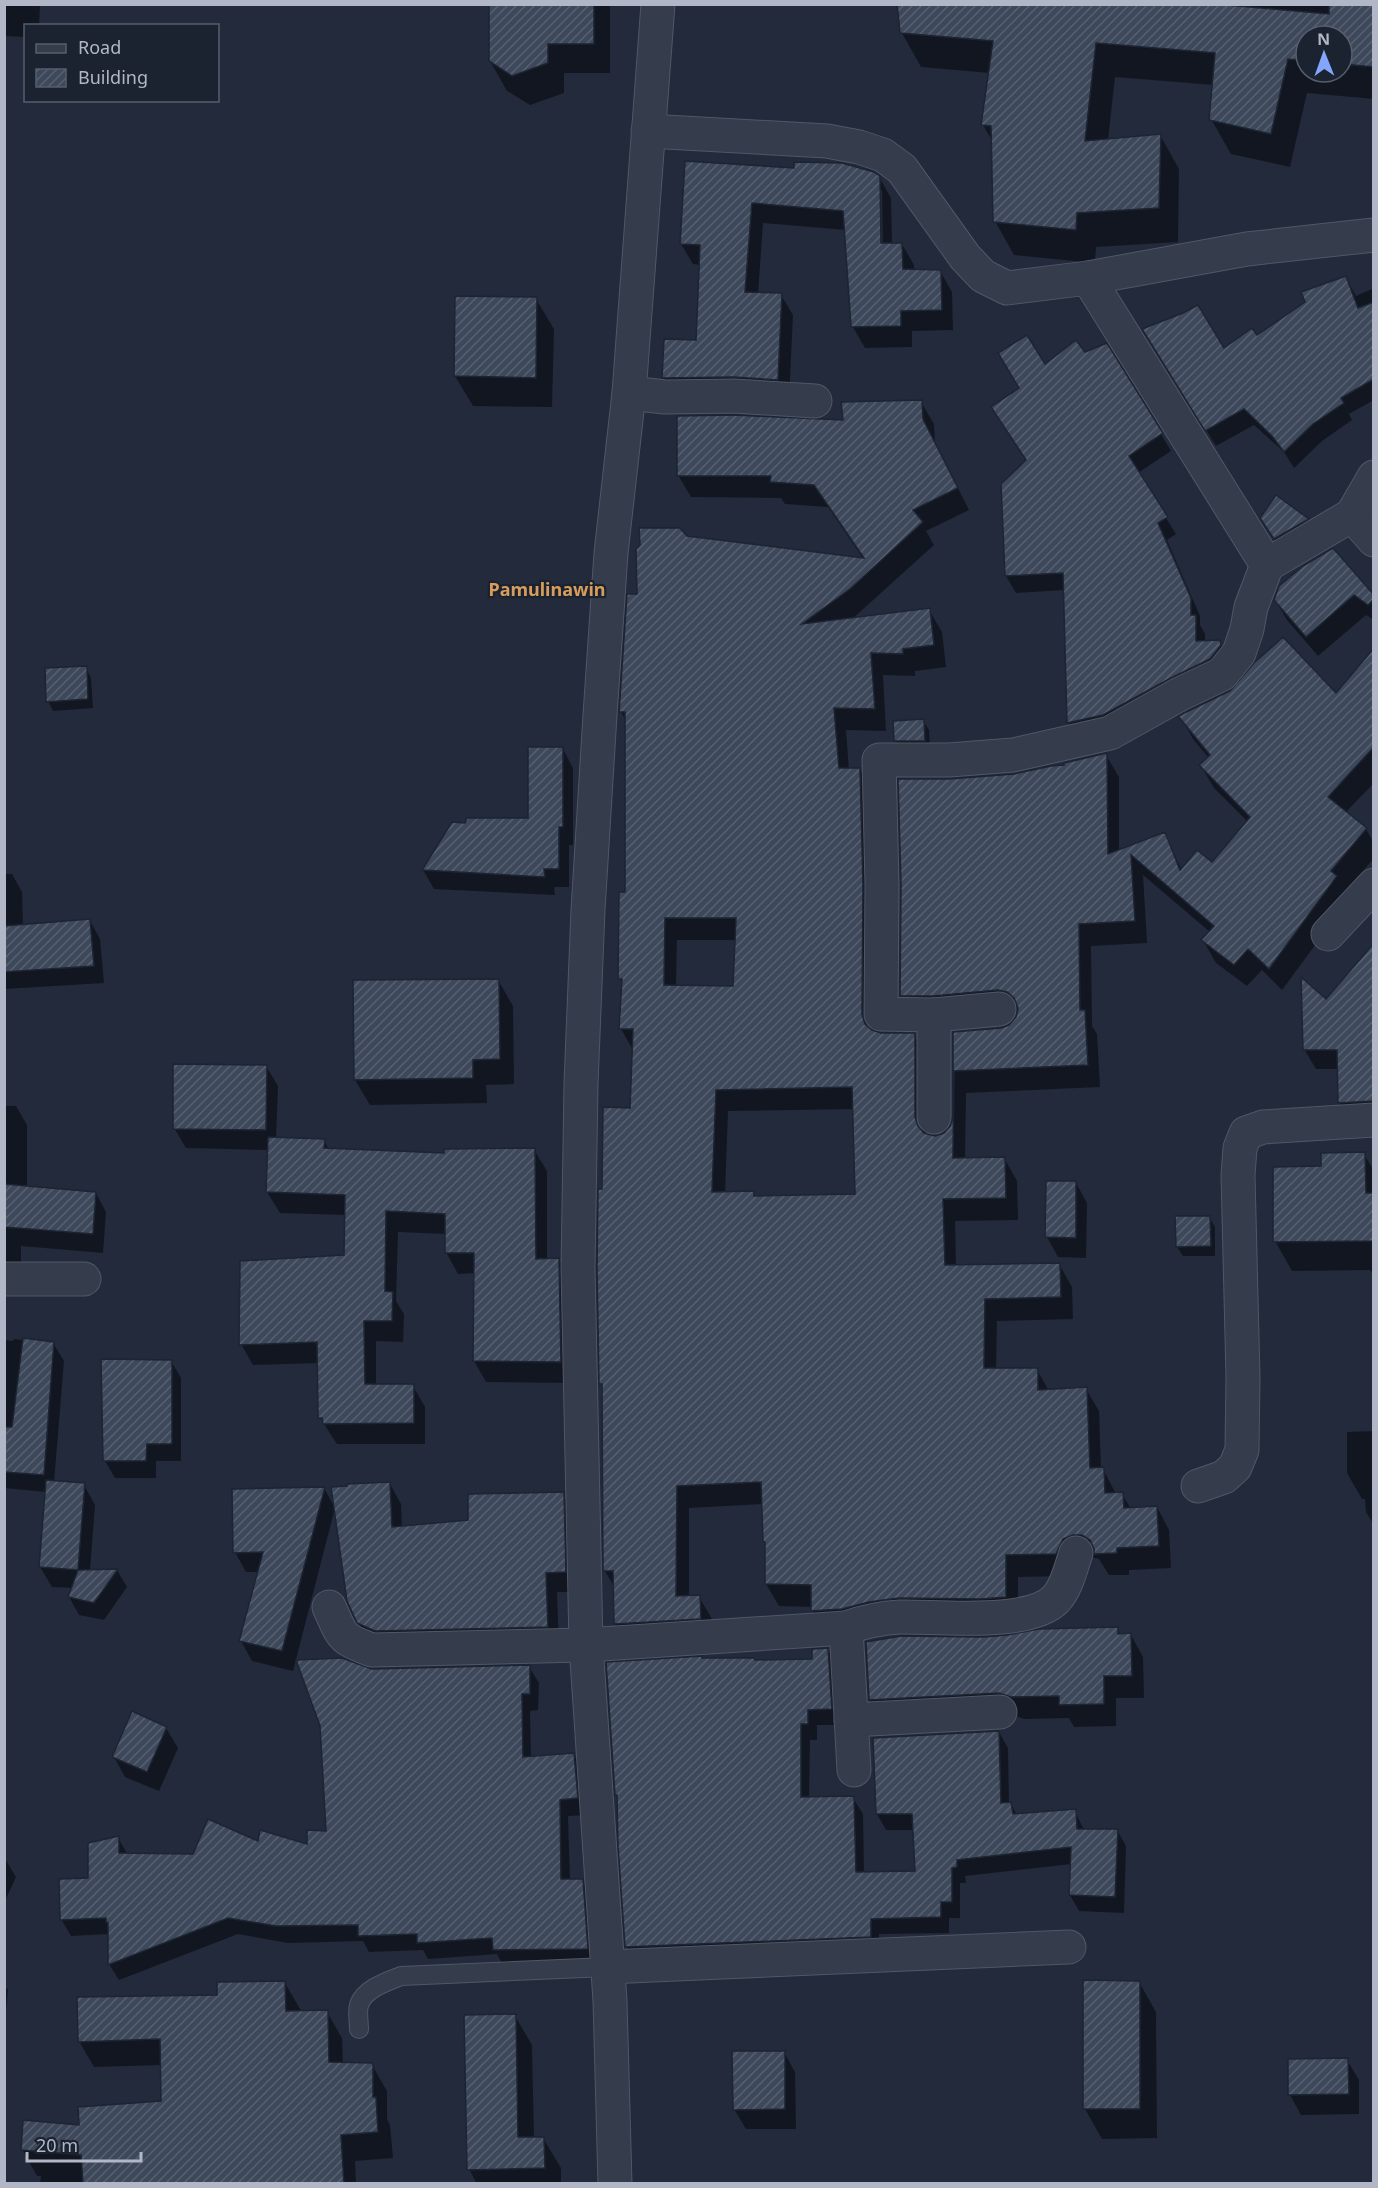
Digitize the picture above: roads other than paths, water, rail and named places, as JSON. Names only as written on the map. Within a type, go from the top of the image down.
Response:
[{"type":"street","points":[[615,2184],[607,1967],[586,1645],[578,1268],[583,1014],[611,564],[629,393],[658,4]]},
{"type":"street","points":[[648,131],[827,141],[883,155],[902,169],[965,257],[983,276],[1008,288],[1088,278],[1247,249],[1374,235]]},
{"type":"street","points":[[1088,278],[1267,565]]},
{"type":"street","points":[[629,393],[665,397],[734,396],[815,401]]},
{"type":"street","points":[[999,1008],[934,1015],[881,1014],[882,885],[879,760],[949,760],[1013,755],[1110,733],[1180,694],[1222,674],[1239,653],[1251,607],[1267,565],[1352,515],[1374,477]]},
{"type":"street","points":[[1352,515],[1374,540]]},
{"type":"street","points":[[1328,934],[1374,885]]},
{"type":"street","points":[[934,1015],[934,1117]]},
{"type":"street","points":[[1198,1486],[1224,1477],[1235,1467],[1242,1450],[1243,1377],[1238,1175],[1240,1148],[1246,1132],[1272,1126],[1374,1120]]},
{"type":"street","points":[[4,1279],[84,1279]]},
{"type":"street","points":[[329,1606],[343,1637],[372,1650],[586,1645],[846,1628],[863,1622],[899,1617],[1009,1616],[1039,1609],[1056,1599],[1066,1582],[1076,1553]]},
{"type":"street","points":[[846,1628],[854,1770]]},
{"type":"street","points":[[851,1720],[1000,1712]]},
{"type":"street","points":[[607,1967],[1069,1947]]},
{"type":"lane","points":[[359,2029],[359,2006],[367,1994],[380,1984],[401,1977],[607,1967]]},
{"type":"district","name":"Pamulinawin","points":[[547,589]]}]
